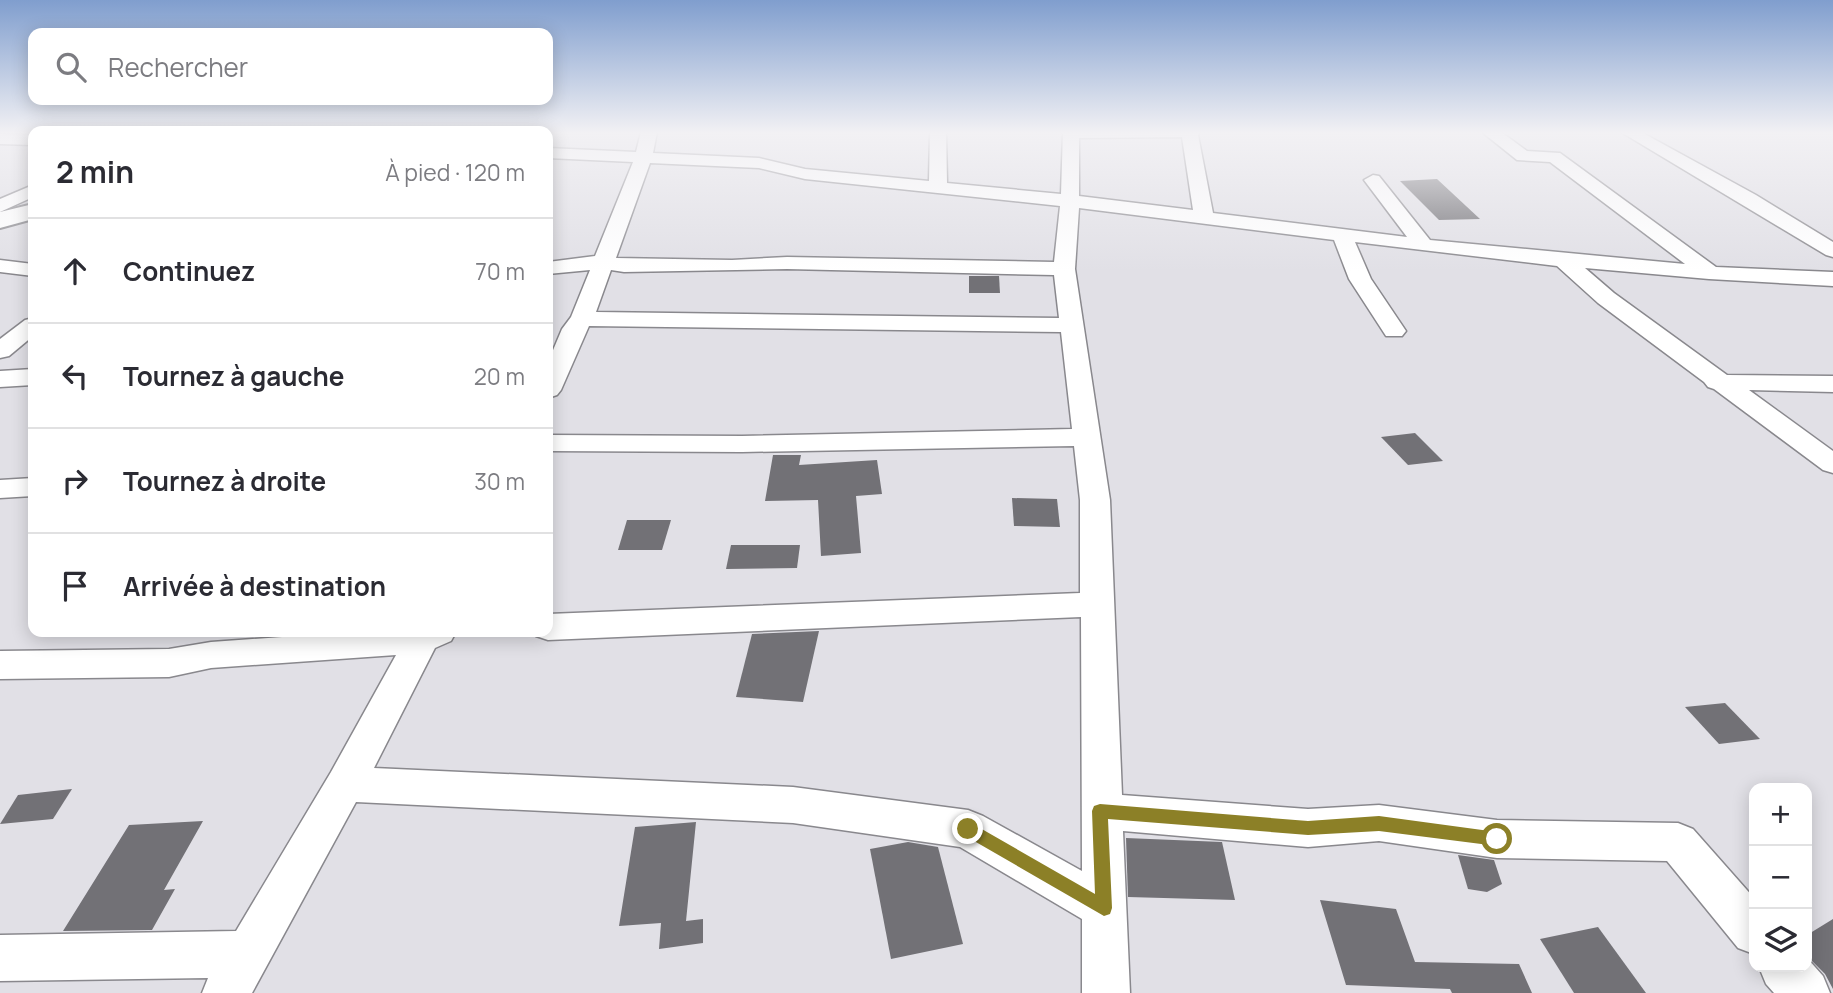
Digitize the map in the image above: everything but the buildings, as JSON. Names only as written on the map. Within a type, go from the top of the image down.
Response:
[{"type":"street","points":[[553,379],[578,324],[635,178]]},
{"type":"street","points":[[844,178],[1070,201],[1564,261],[1709,273],[1833,279]]},
{"type":"street","points":[[938,178],[938,189]]},
{"type":"street","points":[[1070,178],[1064,269],[1095,500],[1106,993]]},
{"type":"street","points":[[1198,178],[1204,218]]},
{"type":"street","points":[[1582,178],[1709,273]]},
{"type":"street","points":[[1712,178],[1833,251]]},
{"type":"street","points":[[1373,180],[1423,244]]},
{"type":"street","points":[[9,214],[28,195]]},
{"type":"street","points":[[1342,235],[1360,279],[1394,331]]},
{"type":"street","points":[[1564,261],[1606,299],[1833,464]]},
{"type":"street","points":[[553,267],[603,262],[624,266],[787,263],[1064,269]]},
{"type":"street","points":[[0,265],[28,269]]},
{"type":"street","points":[[553,330],[578,324],[1071,325]]},
{"type":"street","points":[[0,351],[28,329]]},
{"type":"street","points":[[0,379],[28,377]]},
{"type":"street","points":[[1717,382],[1833,384]]},
{"type":"street","points":[[553,443],[742,444],[1087,437]]},
{"type":"street","points":[[0,489],[28,487]]},
{"type":"street","points":[[553,627],[1097,604]]},
{"type":"street","points":[[0,665],[169,663],[211,655],[406,637]]},
{"type":"street","points":[[226,993],[427,637]]},
{"type":"street","points":[[345,784],[793,805],[968,829],[1104,908]]},
{"type":"street","points":[[1100,811],[1308,828],[1379,824],[1497,839],[1678,842],[1749,926]]},
{"type":"street","points":[[0,958],[248,954]]},
{"type":"street","points":[[1787,972],[1806,993]]},
{"type":"route","points":[[968,829],[1104,908],[1100,811],[1308,828],[1379,824],[1497,839]]}]
